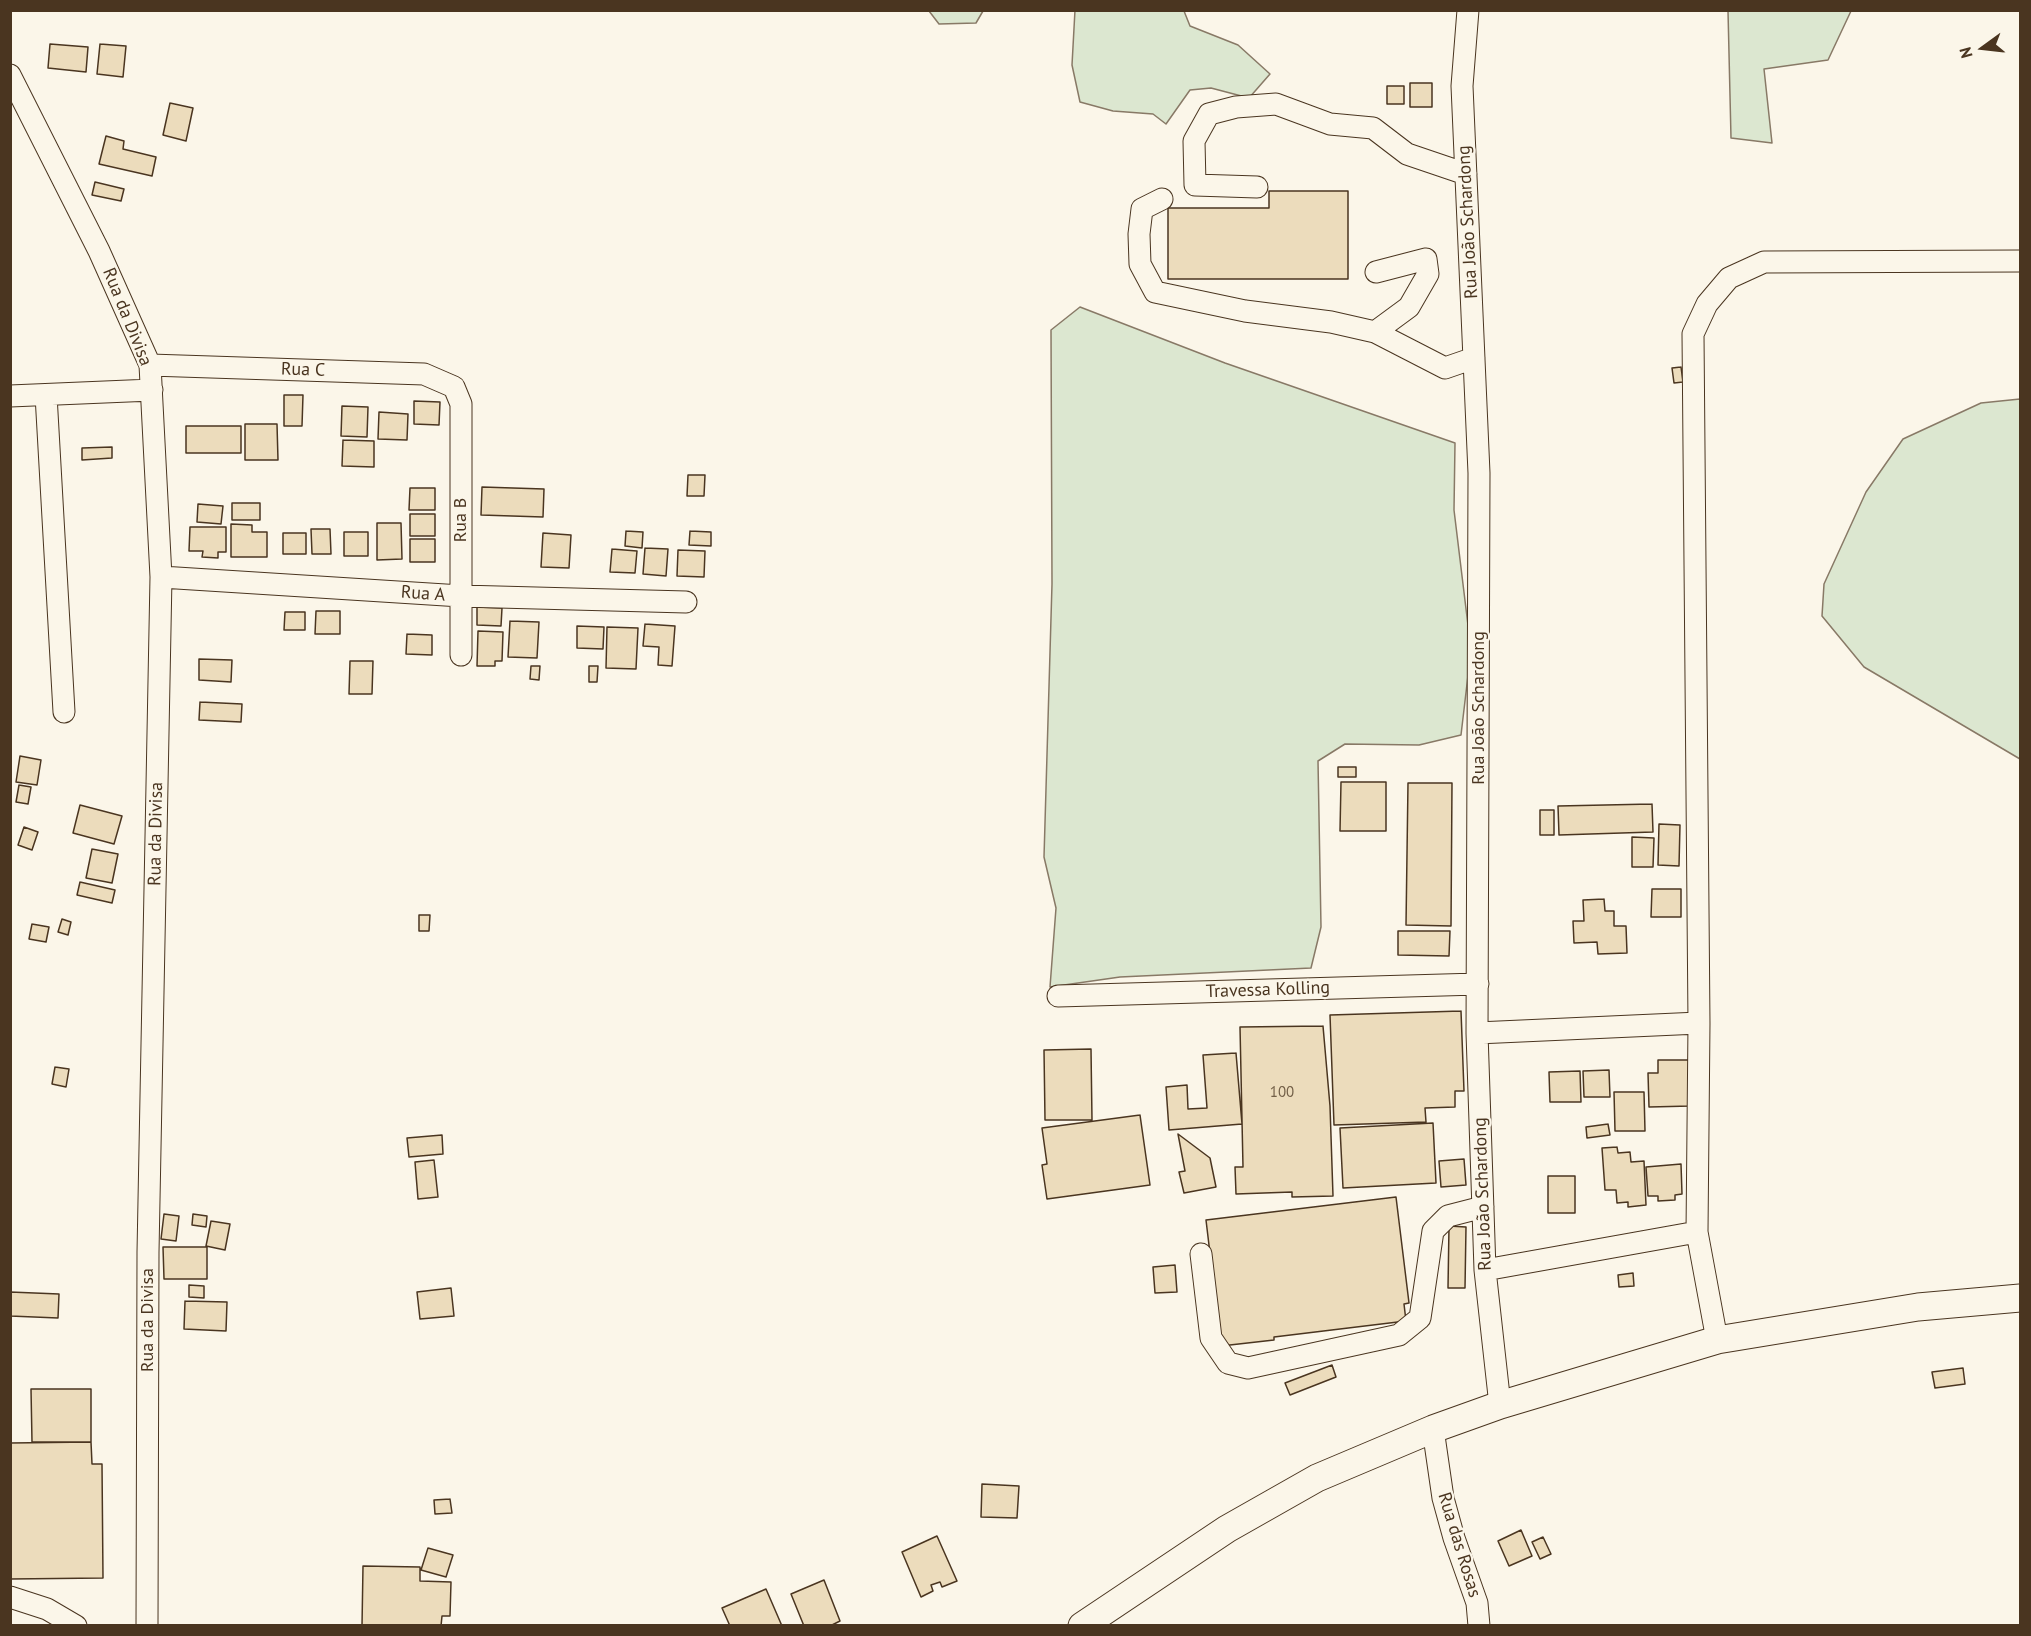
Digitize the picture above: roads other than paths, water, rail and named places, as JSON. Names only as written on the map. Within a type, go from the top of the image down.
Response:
[{"type":"main road","points":[[1082,1626],[1227,1529],[1317,1478],[1433,1429],[1500,1405],[1717,1340],[1918,1307],[2020,1298]]},
{"type":"street","name":"Rua João Schardong","points":[[1468,10],[1462,86],[1479,473],[1477,1033],[1485,1270],[1500,1405]]},
{"type":"street","name":"Rua da Divisa","points":[[10,75],[99,251],[150,365],[161,577],[148,1252],[147,1626]]},
{"type":"street","points":[[1257,187],[1195,185],[1194,141],[1209,114],[1236,107],[1276,104],[1330,124],[1373,128],[1407,154],[1466,174]]},
{"type":"street","points":[[1162,199],[1142,209],[1139,234],[1140,264],[1155,292],[1245,311],[1331,322],[1375,332],[1445,368],[1474,358]]},
{"type":"street","points":[[1375,332],[1408,307],[1428,274],[1426,259],[1376,272]]},
{"type":"street","points":[[1717,1340],[1697,1232],[1699,1023],[1693,334],[1707,304],[1729,278],[1764,262],[2020,261]]},
{"type":"street","name":"Rua C","points":[[150,365],[424,374],[454,387]]},
{"type":"street","name":"Rua B","points":[[454,387],[461,404],[461,655]]},
{"type":"street","points":[[10,396],[152,390]]},
{"type":"street","points":[[46,395],[63,712]]},
{"type":"street","name":"Rua A","points":[[161,577],[461,596],[686,602]]},
{"type":"street","name":"Travessa Kolling","points":[[1058,996],[1478,984]]},
{"type":"street","points":[[1477,1033],[1699,1023]]},
{"type":"street","points":[[1201,1254],[1211,1338],[1228,1363],[1248,1368],[1399,1335],[1420,1318],[1433,1231],[1448,1216],[1483,1207]]},
{"type":"street","points":[[1485,1270],[1697,1232]]},
{"type":"street","name":"Rua das Rosas","points":[[1433,1429],[1443,1498],[1454,1538],[1477,1603],[1479,1626]]},
{"type":"street","points":[[10,1597],[47,1609],[76,1626]]}]
